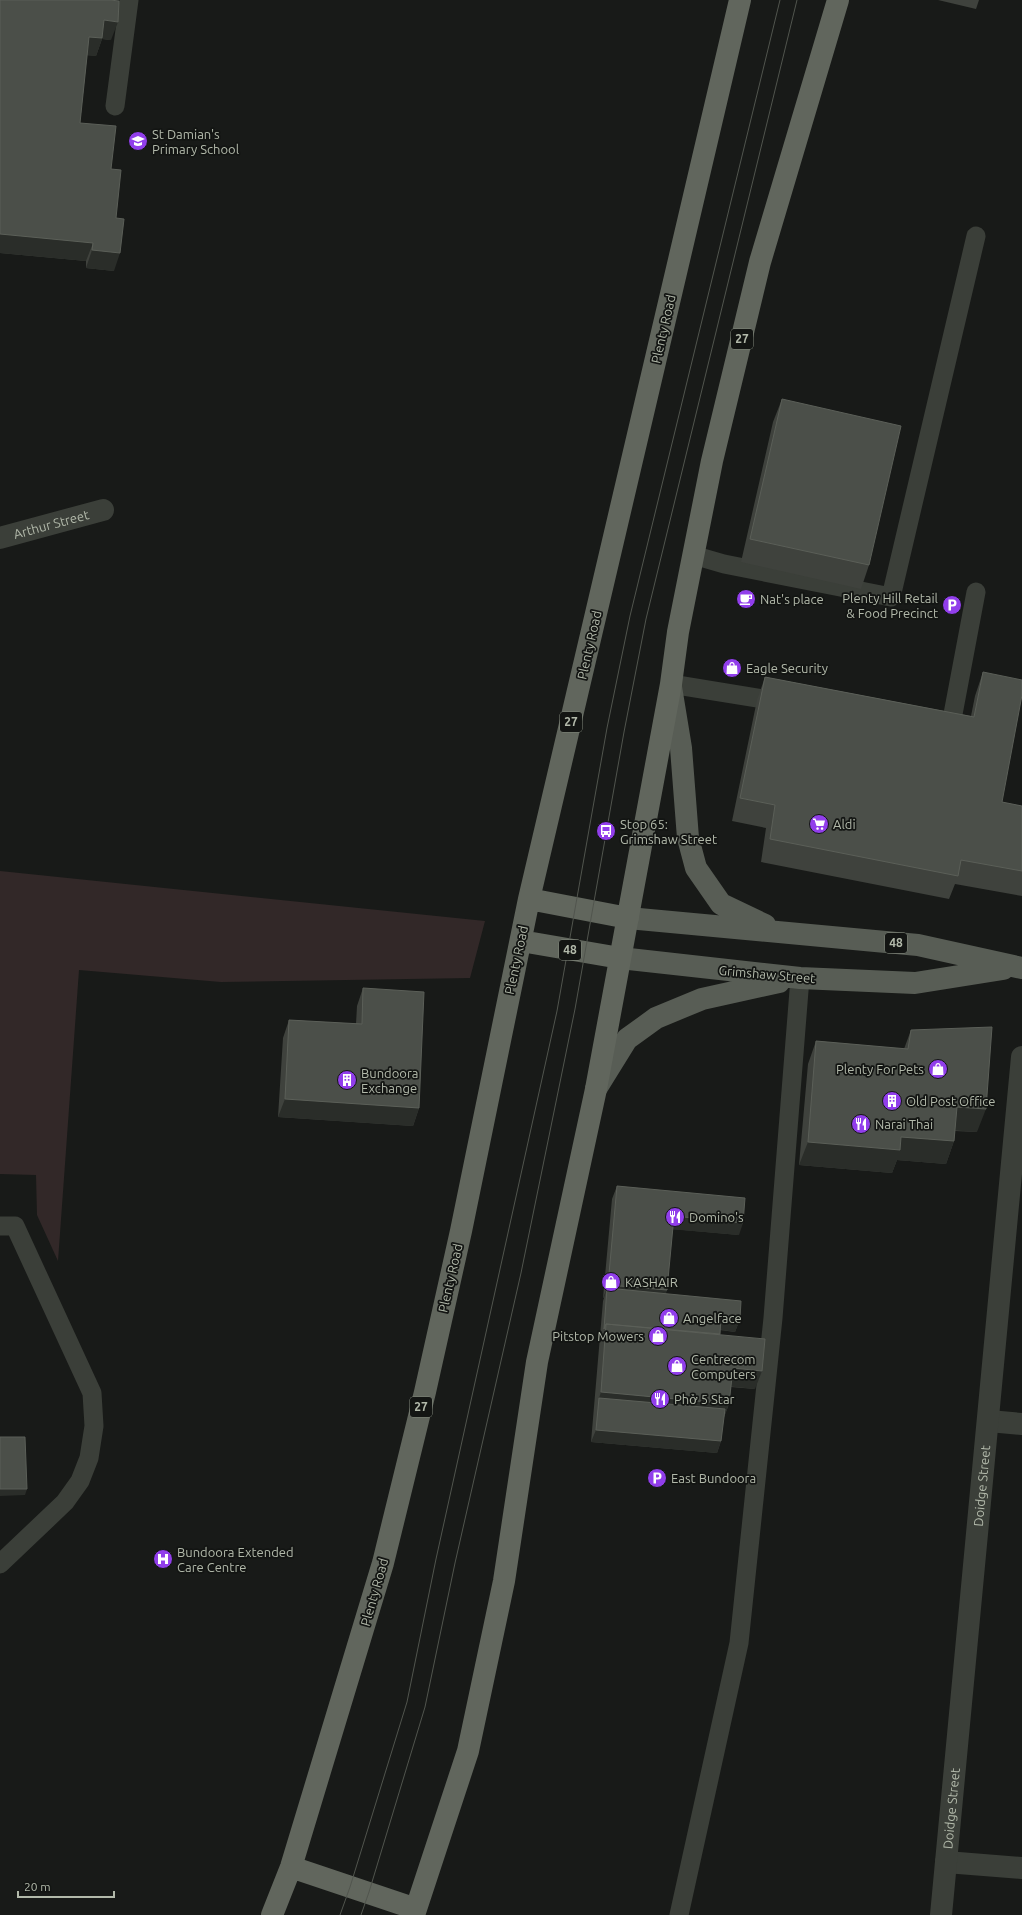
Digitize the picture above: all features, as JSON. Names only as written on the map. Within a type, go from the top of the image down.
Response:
[{"type":"highway","name":"Plenty Road","points":[[272,1915],[292,1866],[383,1564],[425,1392],[461,1231],[529,899],[740,0]]},
{"type":"highway","name":"27","points":[[415,1912],[468,1751],[504,1581],[537,1362],[596,1089],[671,684],[678,632],[712,461],[760,262],[838,0]]},
{"type":"highway","name":"Grimshaw Street","points":[[529,899],[628,918]]},
{"type":"highway","name":"Grimshaw Street","points":[[521,941],[620,958]]},
{"type":"highway","points":[[292,1866],[415,1912]]},
{"type":"main road","points":[[671,684],[681,748],[688,838],[696,868],[722,904],[777,931]]},
{"type":"main road","name":"Grimshaw Street","points":[[628,918],[918,945],[1018,968]]},
{"type":"main road","name":"Grimshaw Street","points":[[620,958],[800,978],[915,983],[1018,968]]},
{"type":"main road","points":[[596,1089],[627,1039],[656,1018],[702,999],[800,978]]},
{"type":"street","name":"Arthur Street","points":[[0,538],[103,510]]},
{"type":"street","name":"Doidge Street","points":[[941,1915],[989,1421],[1022,1058]]},
{"type":"street","points":[[989,1421],[1022,1424]]},
{"type":"street","points":[[946,1862],[1022,1868]]},
{"type":"lane","points":[[115,106],[129,0]]},
{"type":"lane","points":[[693,555],[724,564],[891,597],[976,236]]},
{"type":"lane","points":[[927,726],[950,730],[976,592]]},
{"type":"lane","points":[[671,684],[796,705]]},
{"type":"lane","points":[[679,1915],[739,1643],[774,1311],[800,978]]},
{"type":"lane","points":[[0,1226],[15,1226],[92,1393],[94,1426],[89,1458],[80,1480],[65,1502],[0,1564]]},
{"type":"shaded area","points":[[0,871],[485,921],[470,978],[221,982],[79,970],[58,1261],[37,1215],[36,1175],[0,1174]]},
{"type":"building","points":[[0,0],[119,1],[118,22],[104,20],[102,38],[89,37],[80,123],[116,126],[111,169],[121,170],[116,218],[124,219],[120,253],[92,250],[93,243],[0,234]]},
{"type":"building","points":[[782,399],[901,426],[869,565],[750,539]]},
{"type":"building","points":[[983,672],[1022,680],[1022,695],[1002,802],[1022,806],[1022,871],[961,860],[958,876],[770,839],[775,805],[740,798],[765,677],[974,717]]},
{"type":"building","name":"Bundoora Exchange","points":[[363,988],[424,992],[419,1108],[285,1099],[289,1020],[362,1024]]},
{"type":"building","name":"Old Post Office","points":[[992,1027],[986,1109],[957,1107],[954,1141],[901,1137],[900,1150],[808,1142],[816,1041],[908,1049],[911,1030]]},
{"type":"building","points":[[617,1186],[745,1198],[743,1223],[674,1216],[667,1290],[608,1285]]},
{"type":"building","points":[[607,1288],[741,1301],[740,1319],[721,1317],[720,1334],[606,1324],[604,1329]]},
{"type":"building","points":[[606,1324],[765,1339],[762,1371],[733,1368],[729,1404],[601,1392]]},
{"type":"building","points":[[599,1398],[725,1409],[721,1441],[596,1430]]},
{"type":"building","points":[[0,1437],[25,1437],[27,1489],[0,1489]]},
{"type":"tram line","points":[[340,1915],[407,1702],[436,1559],[557,1011],[607,728],[630,616],[780,0]]},
{"type":"tram line","points":[[361,1915],[425,1707],[455,1563],[521,1273],[575,1009],[624,732],[646,619],[797,0]]},
{"type":"place","name":"St Damian's Primary School","points":[[138,141]]},
{"type":"place","name":"Nat's place","points":[[746,599]]},
{"type":"place","name":"Plenty Hill Retail & Food Precinct","points":[[952,605]]},
{"type":"place","name":"Eagle Security","points":[[732,668]]},
{"type":"place","name":"Aldi","points":[[819,824]]},
{"type":"place","name":"Stop 65: Grimshaw Street","points":[[606,831]]},
{"type":"place","name":"Plenty For Pets","points":[[938,1069]]},
{"type":"place","name":"Bundoora Exchange","points":[[347,1080]]},
{"type":"place","name":"Old Post Office","points":[[892,1101]]},
{"type":"place","name":"Narai Thai","points":[[861,1124]]},
{"type":"place","name":"Domino's","points":[[675,1217]]},
{"type":"place","name":"KASHAIR","points":[[611,1282]]},
{"type":"place","name":"Angelface","points":[[669,1318]]},
{"type":"place","name":"Pitstop Mowers","points":[[658,1336]]},
{"type":"place","name":"Centrecom Computers","points":[[677,1366]]},
{"type":"place","name":"Phở 5 Star","points":[[660,1399]]},
{"type":"place","name":"East Bundoora","points":[[657,1478]]},
{"type":"place","name":"Bundoora Extended Care Centre","points":[[163,1559]]}]
